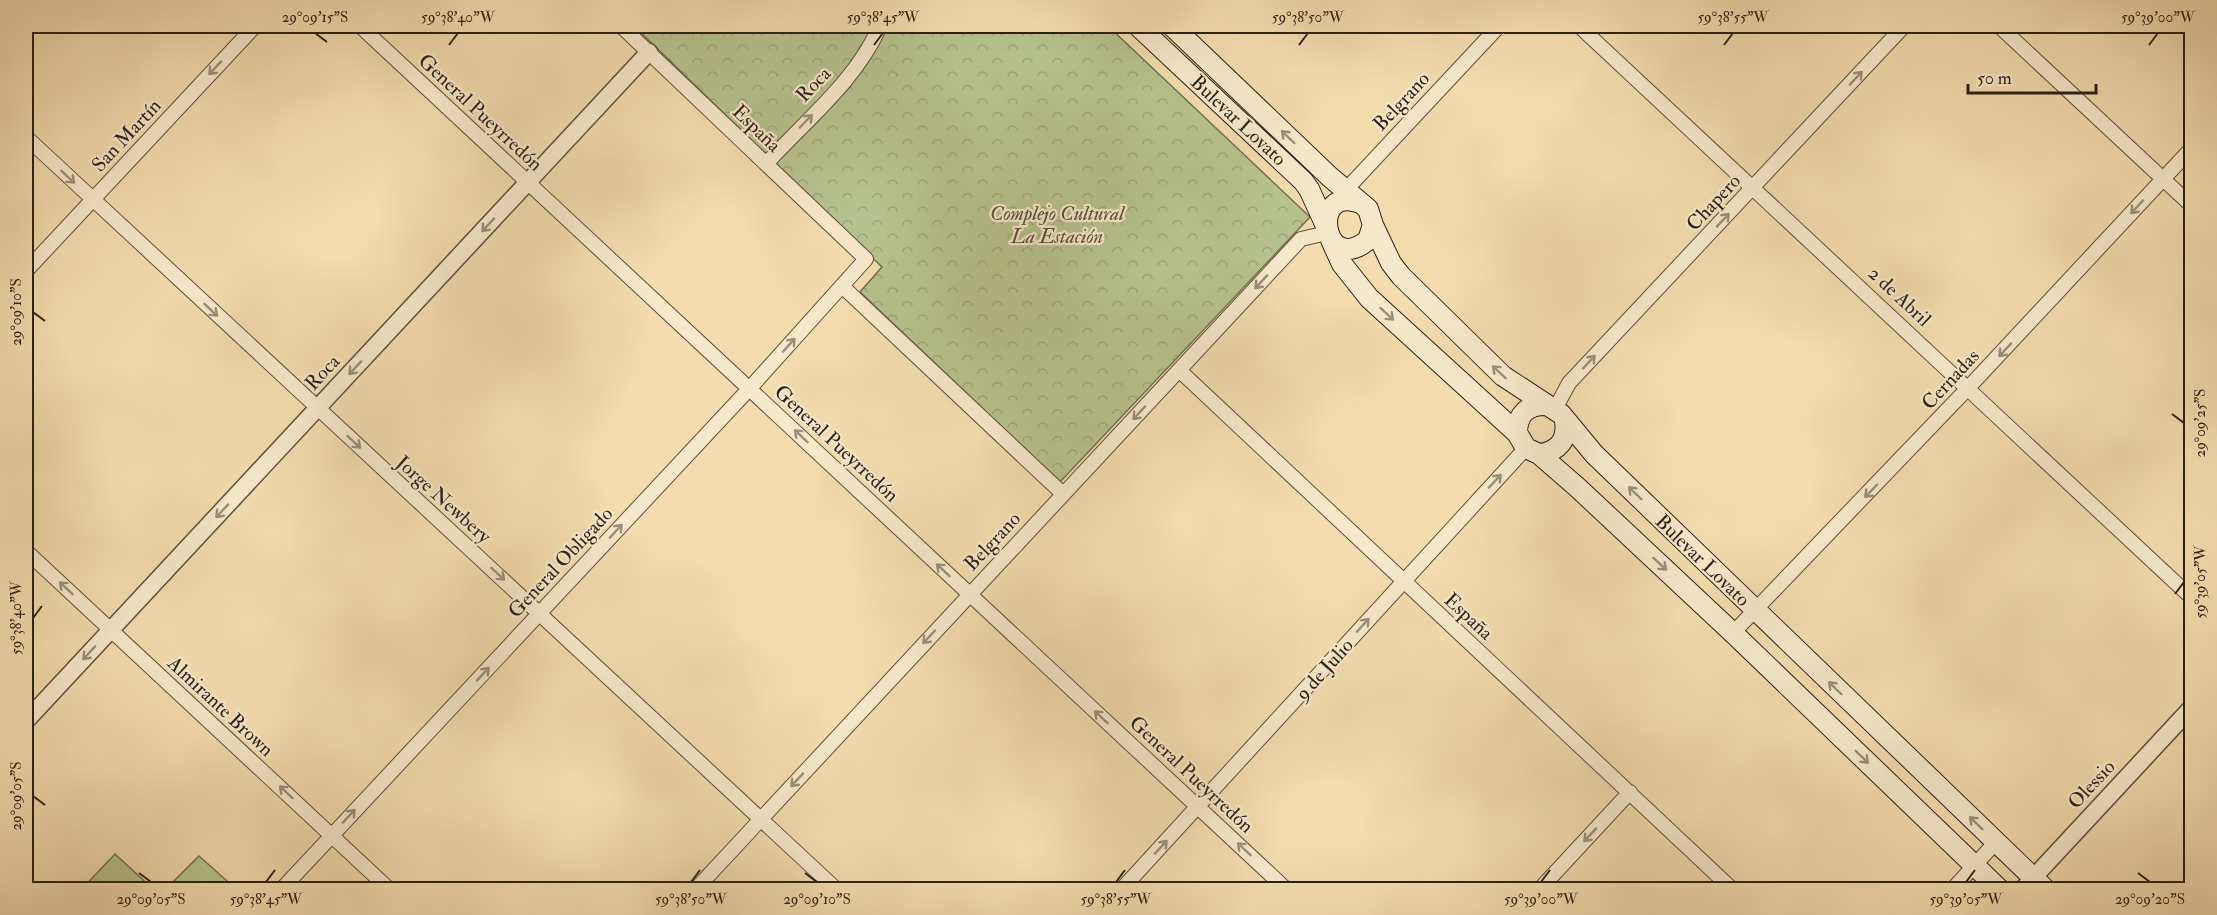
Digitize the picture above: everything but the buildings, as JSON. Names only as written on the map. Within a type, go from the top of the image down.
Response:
[{"type":"main road","name":"Bulevar Lovato","points":[[1138,26],[1310,189],[1342,264],[1369,298],[1733,633],[2000,890]]},
{"type":"main road","name":"Bulevar Lovato","points":[[1172,26],[1339,198]]},
{"type":"main road","points":[[1339,198],[1362,204],[1372,217],[1372,233],[1361,245],[1346,248],[1328,233],[1326,218],[1339,198]]},
{"type":"main road","name":"Bulevar Lovato","points":[[1373,225],[1391,263],[1401,276],[1503,376],[1556,412],[1756,612],[1996,842],[2034,886]]},
{"type":"main road","name":"9 de Julio","points":[[1539,405],[1556,412],[1566,429],[1561,444],[1547,453],[1527,445],[1520,417],[1524,411],[1539,405]]},
{"type":"street","name":"San Martín","points":[[26,271],[255,26]]},
{"type":"street","name":"General Pueyrredón","points":[[360,26],[1287,890]]},
{"type":"street","name":"España","points":[[621,26],[866,259]]},
{"type":"street","name":"Roca","points":[[766,164],[855,70],[880,26]]},
{"type":"street","name":"Belgrano","points":[[1339,198],[1499,26]]},
{"type":"street","name":"2 de Abril","points":[[1580,26],[1969,387],[2192,598]]},
{"type":"street","name":"Chapero","points":[[1556,412],[1569,383],[1904,26]]},
{"type":"street","points":[[1999,26],[2192,206]]},
{"type":"street","name":"Roca","points":[[26,721],[649,52]]},
{"type":"street","name":"Jorge Newbery","points":[[26,137],[837,890]]},
{"type":"street","name":"Cernadas","points":[[1733,633],[1756,612],[1969,387],[2192,148]]},
{"type":"street","name":"Belgrano","points":[[695,890],[1301,239],[1328,233]]},
{"type":"street","name":"General Obligado","points":[[281,890],[750,388],[866,259]]},
{"type":"street","points":[[842,286],[1063,494]]},
{"type":"street","name":"España","points":[[1179,370],[1733,890]]},
{"type":"street","name":"9 de Julio","points":[[1121,890],[1527,445]]},
{"type":"street","name":"Almirante Brown","points":[[26,551],[390,890]]},
{"type":"street","name":"Olessio","points":[[2034,886],[2192,707]]},
{"type":"street","points":[[1539,890],[1630,792]]},
{"type":"street","points":[[1952,890],[1996,842]]},
{"type":"green space","name":"Complejo Cultural La Estación","points":[[634,26],[1108,26],[1310,217],[1060,482],[860,292],[882,267]]},
{"type":"green space","points":[[115,854],[153,889],[82,889]]},
{"type":"green space","points":[[199,856],[236,889],[166,889]]}]
